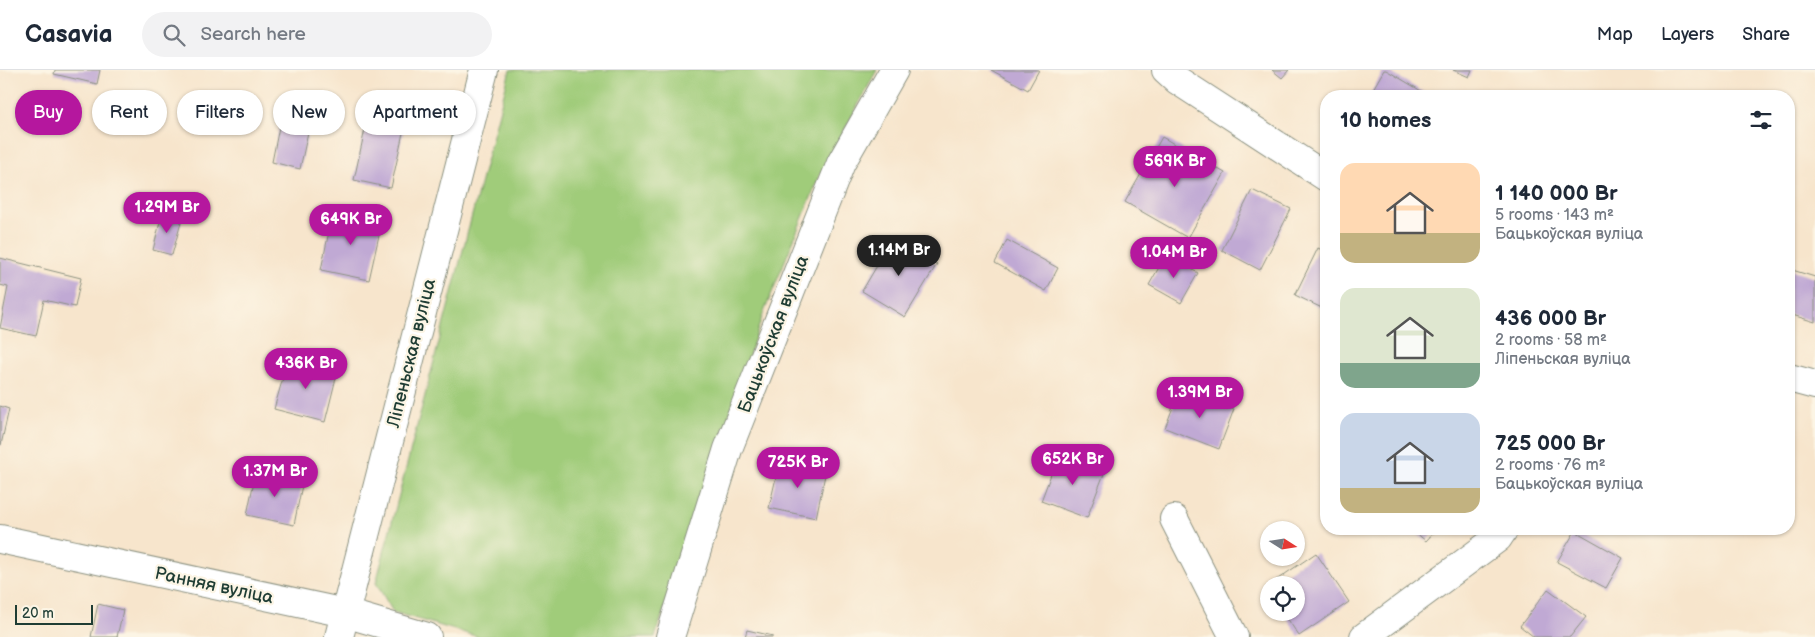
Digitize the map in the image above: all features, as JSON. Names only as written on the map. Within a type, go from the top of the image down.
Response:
[{"type":"street","name":"Ліпеньская вуліца","points":[[342,625],[484,70]]},
{"type":"street","name":"Бацькоўская вуліца","points":[[670,637],[728,448],[841,163],[894,70]]},
{"type":"street","points":[[1166,70],[1177,80],[1320,173]]},
{"type":"street","points":[[1795,380],[1815,385]]},
{"type":"street","points":[[1174,519],[1234,637]]},
{"type":"street","points":[[1364,637],[1500,535]]},
{"type":"street","name":"Ранняя вуліца","points":[[0,540],[342,625],[427,637]]},
{"type":"green space","points":[[510,70],[877,70],[821,173],[762,317],[655,637],[479,637],[393,612],[376,583]]},
{"type":"building","points":[[55,70],[100,70],[97,84],[54,74]]},
{"type":"building","points":[[991,70],[1039,70],[1028,90]]},
{"type":"building","points":[[1272,70],[1289,70],[1282,78]]},
{"type":"building","points":[[1384,70],[1386,70],[1420,90],[1372,90]]},
{"type":"building","points":[[1453,70],[1472,70],[1469,77]]},
{"type":"building","points":[[277,135],[307,135],[300,169],[272,162]]},
{"type":"building","points":[[364,135],[402,135],[391,188],[354,180]]},
{"type":"building","points":[[1162,137],[1225,173],[1188,238],[1125,202]]},
{"type":"building","points":[[1252,190],[1291,209],[1260,270],[1222,250]]},
{"type":"building","points":[[333,212],[382,222],[369,280],[321,270]]},
{"type":"building","points":[[162,214],[182,219],[172,255],[153,250]]},
{"type":"building","points":[[894,237],[937,264],[905,317],[862,291]]},
{"type":"building","points":[[1007,240],[1058,268],[1046,291],[995,263]]},
{"type":"building","points":[[1318,248],[1320,249],[1320,307],[1295,295]]},
{"type":"building","points":[[1166,255],[1198,273],[1181,303],[1149,285]]},
{"type":"building","points":[[0,258],[81,278],[75,307],[44,300],[36,336],[0,328],[8,287],[0,285]]},
{"type":"building","points":[[1795,271],[1815,277],[1815,322],[1795,316]]},
{"type":"building","points":[[289,357],[338,370],[325,422],[274,409]]},
{"type":"building","points":[[1180,389],[1234,409],[1219,449],[1165,428]]},
{"type":"building","points":[[0,406],[9,409],[1,445],[0,445]]},
{"type":"building","points":[[1059,453],[1105,471],[1087,518],[1041,501]]},
{"type":"building","points":[[780,460],[826,470],[816,518],[769,508]]},
{"type":"building","points":[[256,471],[303,480],[294,525],[247,515]]},
{"type":"building","points":[[1418,535],[1432,535],[1426,541]]},
{"type":"building","points":[[1573,535],[1582,535],[1623,558],[1606,588],[1557,562]]},
{"type":"building","points":[[1316,553],[1349,602],[1299,636],[1289,621],[1305,621],[1305,576],[1282,576],[1297,566],[1305,566],[1305,560]]},
{"type":"building","points":[[1548,589],[1586,617],[1570,637],[1534,637],[1520,626]]},
{"type":"building","points":[[98,604],[123,610],[117,637],[91,637]]},
{"type":"building","points":[[747,630],[773,636],[773,637],[745,637]]}]
